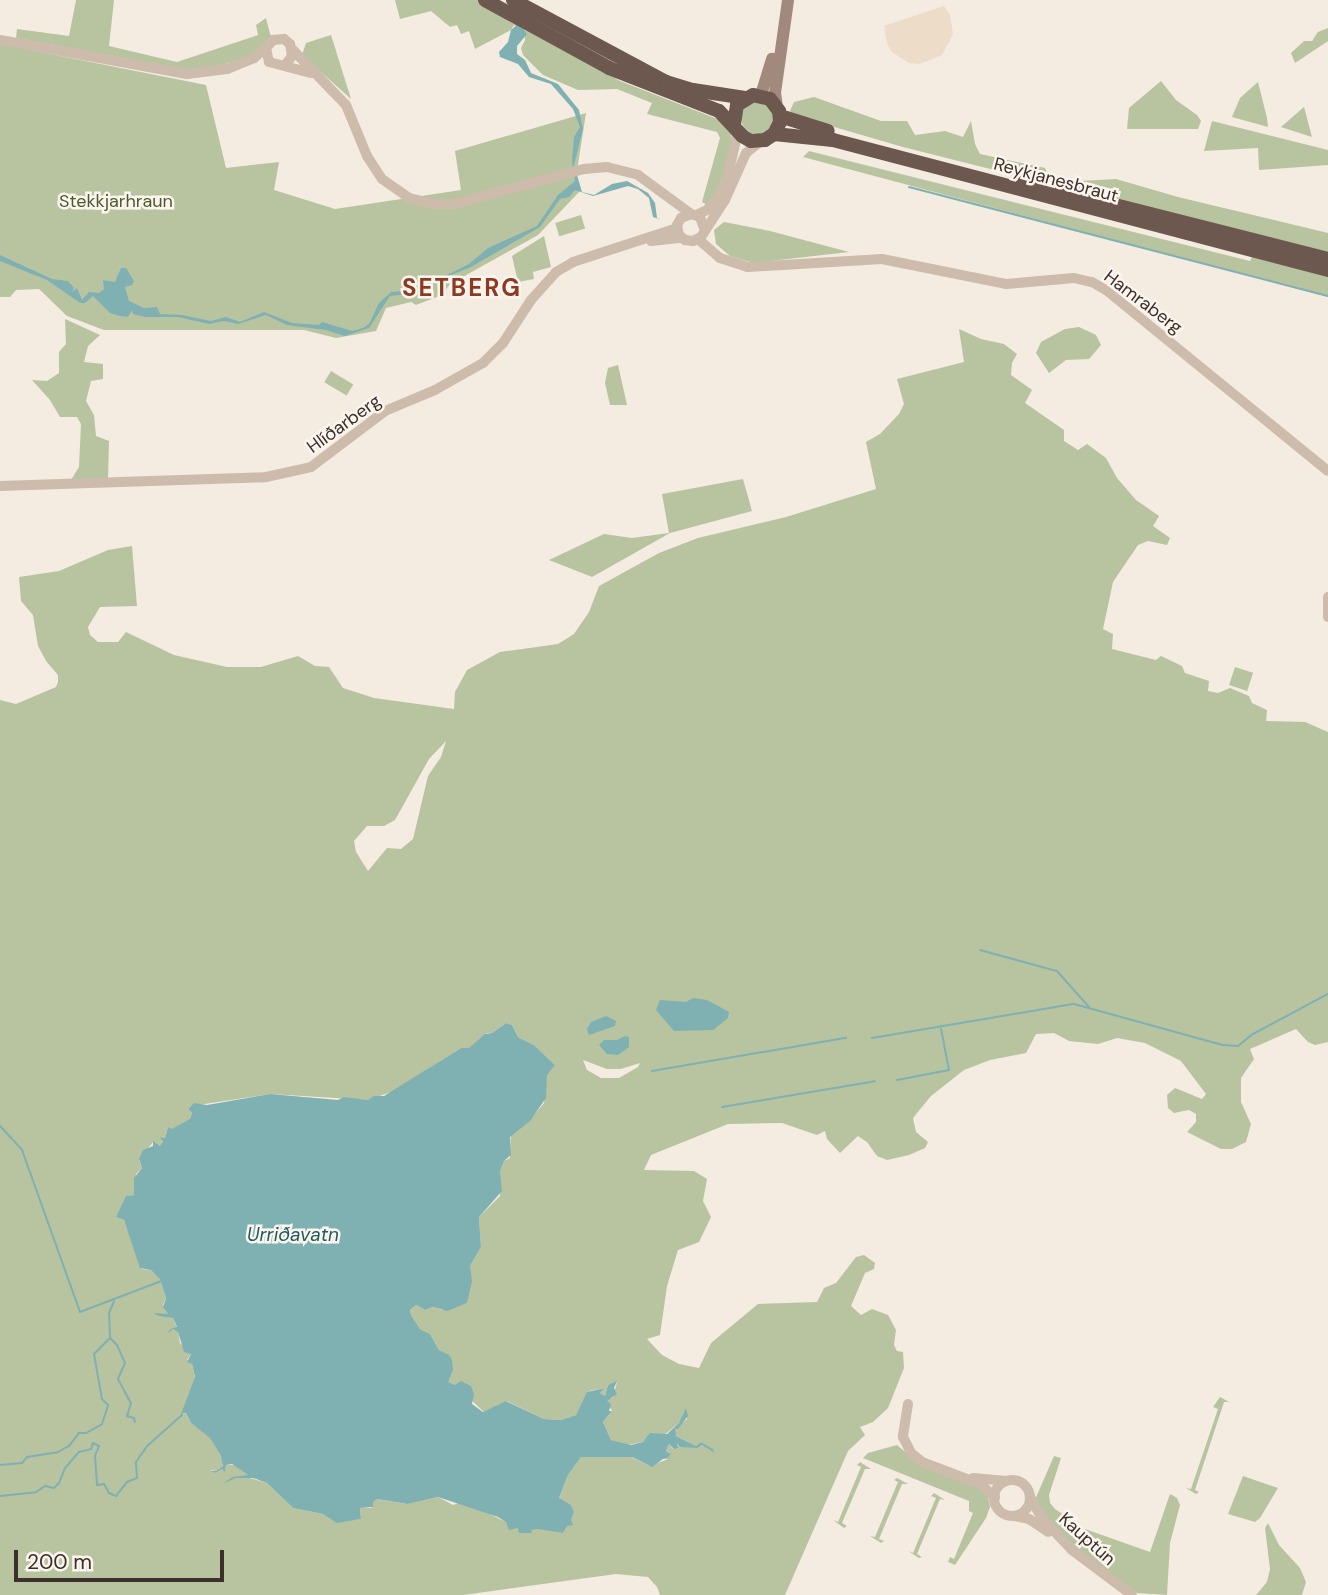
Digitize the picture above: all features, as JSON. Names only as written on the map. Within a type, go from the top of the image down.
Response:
[{"type":"highway","points":[[485,0],[609,68],[719,111],[746,139],[767,138],[779,111],[754,97],[692,90],[666,82],[513,0]]},
{"type":"highway","points":[[736,128],[736,109],[754,97]]},
{"type":"highway","name":"Reykjanesbraut","points":[[779,111],[835,133],[1328,259]]},
{"type":"highway","name":"Reykjanesbraut","points":[[767,138],[833,140],[1328,271]]},
{"type":"main road","points":[[754,97],[770,69],[780,0]]},
{"type":"main road","points":[[779,111],[775,97],[789,0]]},
{"type":"street","points":[[236,66],[266,48],[272,40],[280,38],[288,41],[293,50],[346,105],[373,168],[388,185],[409,198],[434,204],[462,202],[584,169],[626,170],[661,190],[694,214],[707,210],[717,199],[729,170],[736,128]]},
{"type":"street","points":[[0,40],[178,74],[209,73],[270,62],[277,65],[286,64],[315,74]]},
{"type":"street","points":[[266,48],[270,62]]},
{"type":"street","points":[[286,64],[293,50]]},
{"type":"street","points":[[661,190],[679,229],[689,241],[702,234],[725,200],[747,153],[767,138]]},
{"type":"street","name":"Hlíðarberg","points":[[0,486],[267,477],[311,467],[385,411],[435,390],[483,363],[503,343],[531,300],[556,272],[573,262],[679,229],[694,214]]},
{"type":"street","name":"Hamraberg","points":[[694,214],[702,220],[702,234],[732,262],[756,267],[882,260],[1006,284],[1074,278],[1092,282],[1106,290],[1328,471]]},
{"type":"street","points":[[1328,597],[1328,617]]},
{"type":"street","name":"Kauptún","points":[[908,1404],[903,1437],[911,1453],[922,1462],[966,1477],[985,1487],[995,1497],[999,1510],[1029,1519],[1045,1529],[1089,1572],[1120,1595]]},
{"type":"street","name":"Kauptún","points":[[966,1477],[1023,1484],[1041,1517],[1072,1550],[1132,1595]]},
{"type":"street","points":[[995,1497],[1001,1485],[1007,1481]]},
{"type":"street","points":[[1014,1516],[1027,1508],[1030,1497]]},
{"type":"green space","points":[[76,0],[114,0],[109,46],[177,62],[258,35],[256,25],[266,18],[271,37],[258,53],[222,65],[189,70],[16,38],[17,29],[69,36]]},
{"type":"green space","points":[[395,0],[479,0],[620,81],[720,120],[731,131],[732,141],[722,182],[710,203],[707,205],[702,202],[720,138],[717,132],[647,114],[652,103],[617,89],[578,90],[543,75],[523,55],[521,48],[525,31],[514,25],[511,30],[475,49],[469,31],[461,34],[457,25],[450,27],[431,11],[400,19]]},
{"type":"green space","points":[[1328,28],[1328,41],[1295,63],[1291,53],[1304,41],[1312,41],[1318,32]]},
{"type":"green space","points":[[331,35],[351,99],[302,55],[306,43]]},
{"type":"green space","name":"Stekkjarhraun","points":[[0,44],[206,85],[226,168],[279,162],[274,190],[335,209],[461,190],[455,151],[586,113],[576,177],[580,191],[538,235],[450,284],[442,295],[416,305],[411,302],[386,308],[376,331],[336,338],[304,330],[104,330],[67,316],[39,289],[16,290],[10,297],[0,297]]},
{"type":"green space","points":[[1161,81],[1176,100],[1197,115],[1201,121],[1198,129],[1127,129],[1129,108]]},
{"type":"green space","points":[[1258,82],[1268,127],[1232,117],[1240,98]]},
{"type":"green space","points":[[814,97],[881,121],[907,121],[915,135],[945,131],[963,137],[971,121],[975,144],[980,154],[1045,168],[1049,176],[1061,182],[1116,179],[1178,197],[1328,233],[1328,254],[903,147],[793,115],[790,111],[794,102]]},
{"type":"green space","points":[[757,102],[769,106],[773,118],[769,130],[757,134],[745,130],[741,118],[745,106]]},
{"type":"green space","points":[[1304,107],[1312,137],[1281,127]]},
{"type":"green space","points":[[1212,121],[1328,150],[1328,165],[1259,170],[1258,148],[1204,151]]},
{"type":"green space","points":[[809,151],[1250,261],[1252,257],[1328,276],[1328,297],[803,157]]},
{"type":"green space","points":[[581,215],[585,228],[559,236],[555,223]]},
{"type":"green space","points":[[724,222],[849,252],[753,263],[730,256],[716,244],[714,230]]},
{"type":"green space","points":[[544,236],[551,267],[533,272],[534,279],[518,282],[512,256]]},
{"type":"green space","points":[[65,319],[100,335],[88,346],[84,362],[103,364],[103,379],[91,381],[86,401],[94,415],[96,436],[109,441],[108,480],[71,480],[79,467],[81,424],[77,417],[60,417],[50,400],[32,380],[47,381],[59,373],[59,352],[66,344]]},
{"type":"green space","points":[[1079,327],[1096,335],[1101,345],[1089,359],[1066,360],[1049,373],[1036,353],[1041,342],[1065,329]]},
{"type":"green space","points":[[959,329],[981,339],[1004,344],[1017,354],[1012,363],[1011,375],[1032,390],[1025,403],[1064,430],[1064,441],[1078,450],[1087,444],[1106,458],[1117,478],[1136,500],[1159,516],[1153,526],[1170,538],[1167,545],[1148,541],[1138,545],[1113,582],[1103,629],[1113,634],[1112,649],[1156,660],[1161,656],[1182,666],[1185,673],[1209,681],[1208,691],[1218,693],[1230,688],[1249,696],[1252,703],[1267,710],[1266,721],[1305,722],[1328,732],[1328,1042],[1315,1045],[1308,1042],[1296,1029],[1250,1049],[1254,1059],[1241,1078],[1241,1102],[1251,1124],[1246,1142],[1232,1149],[1221,1149],[1187,1132],[1196,1122],[1196,1114],[1189,1110],[1174,1113],[1168,1108],[1167,1095],[1175,1088],[1202,1099],[1206,1094],[1181,1061],[1145,1043],[1117,1038],[1098,1044],[1069,1041],[1054,1033],[1036,1034],[1026,1053],[990,1060],[964,1070],[931,1096],[913,1118],[916,1132],[928,1142],[925,1148],[909,1155],[887,1160],[877,1156],[867,1142],[858,1136],[840,1153],[827,1139],[825,1131],[817,1135],[782,1123],[728,1124],[651,1155],[644,1170],[694,1171],[707,1179],[703,1201],[711,1217],[699,1242],[678,1250],[667,1286],[660,1335],[647,1339],[662,1355],[679,1364],[699,1368],[711,1343],[758,1304],[817,1302],[824,1288],[836,1283],[856,1257],[864,1255],[875,1263],[874,1269],[865,1273],[851,1306],[861,1315],[872,1309],[888,1315],[896,1330],[894,1345],[897,1351],[903,1352],[904,1368],[888,1408],[873,1422],[860,1427],[865,1435],[848,1451],[785,1595],[660,1595],[648,1577],[616,1574],[463,1595],[0,1595],[0,700],[16,704],[56,687],[58,682],[58,675],[38,646],[33,615],[21,601],[19,577],[59,571],[108,550],[132,546],[137,606],[100,607],[88,627],[90,635],[98,642],[118,642],[126,632],[174,655],[227,667],[261,667],[298,656],[315,666],[329,667],[343,688],[374,698],[454,709],[455,692],[467,670],[500,652],[558,644],[574,634],[589,612],[599,586],[659,553],[698,538],[786,517],[876,489],[866,442],[880,434],[899,414],[904,404],[897,379],[964,362]],"holes":[[[446,741],[441,757],[428,776],[413,839],[401,849],[387,848],[368,871],[356,852],[354,841],[367,826],[384,826],[395,820],[429,759]],[[506,1023],[512,1025],[518,1037],[534,1045],[555,1065],[547,1072],[544,1103],[527,1123],[511,1134],[510,1158],[504,1161],[500,1172],[500,1196],[479,1217],[481,1247],[470,1266],[467,1303],[442,1310],[433,1307],[425,1310],[416,1305],[410,1310],[411,1315],[420,1329],[430,1334],[439,1350],[452,1360],[447,1382],[455,1385],[484,1412],[507,1401],[544,1419],[561,1420],[576,1415],[589,1391],[605,1388],[600,1393],[605,1396],[608,1385],[617,1382],[613,1398],[609,1397],[606,1401],[612,1411],[603,1422],[611,1440],[627,1445],[643,1442],[651,1434],[664,1435],[679,1423],[687,1410],[687,1419],[673,1431],[676,1436],[696,1446],[701,1442],[715,1451],[702,1445],[698,1448],[677,1443],[678,1447],[673,1449],[669,1444],[666,1451],[670,1453],[666,1456],[668,1459],[650,1466],[631,1457],[581,1457],[568,1475],[559,1498],[574,1512],[563,1533],[538,1528],[520,1532],[519,1528],[481,1510],[459,1503],[453,1505],[438,1497],[406,1504],[377,1499],[373,1501],[372,1508],[360,1508],[361,1519],[338,1522],[323,1514],[293,1508],[267,1483],[246,1477],[248,1475],[234,1465],[226,1465],[225,1471],[222,1469],[216,1473],[210,1470],[216,1471],[223,1466],[220,1454],[211,1438],[191,1423],[186,1413],[182,1415],[195,1378],[192,1364],[187,1360],[191,1354],[180,1343],[178,1331],[173,1329],[169,1332],[174,1328],[177,1328],[173,1318],[163,1315],[168,1314],[163,1305],[166,1298],[160,1278],[151,1270],[142,1269],[124,1220],[116,1217],[128,1196],[134,1195],[136,1174],[142,1168],[139,1160],[153,1142],[160,1146],[163,1143],[161,1137],[165,1138],[168,1127],[172,1130],[190,1120],[192,1113],[188,1109],[191,1106],[270,1094],[368,1100],[397,1090],[461,1048],[469,1049],[487,1033],[492,1033]],[[583,1060],[607,1069],[621,1069],[640,1063],[619,1078],[601,1078],[587,1070]]]},
{"type":"green space","points":[[618,365],[627,405],[610,405],[605,383],[608,368]]},
{"type":"green space","points":[[331,371],[353,384],[347,396],[324,382]]},
{"type":"green space","points":[[743,479],[752,511],[670,533],[592,577],[549,560],[604,534],[632,538],[669,533],[662,494]]},
{"type":"green space","points":[[1235,667],[1253,673],[1247,691],[1229,685]]},
{"type":"green space","points":[[1220,1397],[1229,1402],[1224,1402],[1195,1490],[1199,1492],[1196,1494],[1186,1488],[1191,1489],[1218,1409],[1213,1407]]},
{"type":"green space","points":[[897,1445],[923,1467],[973,1484],[988,1496],[990,1507],[986,1518],[955,1565],[948,1562],[950,1557],[954,1559],[973,1513],[969,1511],[969,1501],[863,1458],[868,1453]]},
{"type":"green space","points":[[1054,1456],[1061,1458],[1049,1495],[1050,1503],[1055,1509],[1085,1529],[1150,1552],[1170,1494],[1177,1498],[1180,1505],[1170,1543],[1167,1595],[1137,1593],[1081,1555],[1034,1502]]},
{"type":"green space","points":[[860,1462],[871,1469],[865,1469],[842,1523],[847,1526],[844,1528],[833,1520],[838,1522],[861,1467],[857,1465]]},
{"type":"green space","points":[[1243,1476],[1278,1488],[1255,1522],[1228,1514]]},
{"type":"green space","points":[[897,1478],[908,1484],[902,1484],[879,1539],[884,1541],[881,1543],[870,1536],[875,1537],[898,1482],[894,1480]]},
{"type":"green space","points":[[934,1493],[945,1500],[940,1499],[917,1554],[922,1557],[919,1558],[908,1551],[913,1553],[936,1498],[931,1496]]},
{"type":"green space","points":[[1268,1523],[1279,1545],[1300,1568],[1306,1582],[1302,1595],[1256,1595],[1267,1582],[1270,1569],[1265,1528]]},
{"type":"shaded area","points":[[944,6],[950,15],[953,34],[942,55],[920,64],[909,63],[892,52],[887,44],[884,26]]},
{"type":"water","points":[[519,23],[527,34],[517,46],[517,54],[525,60],[531,73],[558,84],[579,110],[583,129],[574,165],[582,192],[594,195],[612,184],[627,181],[648,193],[655,203],[657,218],[662,220],[653,217],[649,198],[638,189],[628,186],[593,196],[575,190],[569,197],[560,199],[540,227],[471,267],[443,278],[430,287],[428,292],[390,296],[369,328],[345,336],[326,330],[287,325],[266,315],[238,324],[224,321],[209,324],[178,317],[145,317],[133,314],[132,310],[128,317],[120,316],[110,313],[93,296],[85,303],[80,303],[47,280],[0,261],[0,255],[52,279],[68,281],[74,288],[72,292],[77,288],[82,300],[89,292],[99,293],[104,289],[103,280],[115,282],[121,268],[126,268],[134,281],[132,285],[125,287],[129,301],[144,308],[157,307],[160,314],[211,321],[226,317],[240,322],[264,312],[292,323],[319,325],[322,322],[352,331],[363,328],[369,324],[379,303],[391,292],[417,290],[469,264],[488,248],[537,226],[558,195],[575,181],[572,161],[574,137],[580,127],[573,109],[551,84],[529,77],[518,64],[500,57],[499,52],[508,42],[511,30]]},
{"type":"water","points":[[693,998],[707,1000],[729,1012],[728,1018],[713,1030],[674,1031],[656,1010],[660,1000],[686,1002]]},
{"type":"water","points":[[606,1016],[616,1021],[615,1026],[589,1035],[587,1029],[591,1022]]},
{"type":"water","name":"Urriðavatn","points":[[506,1023],[512,1025],[518,1037],[534,1045],[555,1065],[547,1075],[546,1098],[530,1121],[510,1137],[511,1155],[504,1161],[500,1172],[502,1191],[479,1217],[481,1247],[470,1266],[472,1281],[467,1303],[447,1311],[433,1307],[425,1310],[416,1305],[410,1310],[411,1315],[420,1329],[430,1334],[439,1350],[449,1355],[452,1360],[453,1370],[448,1382],[455,1385],[461,1381],[471,1386],[474,1394],[472,1404],[483,1412],[506,1401],[544,1419],[561,1420],[576,1415],[587,1392],[605,1388],[600,1393],[605,1396],[608,1385],[617,1381],[614,1388],[617,1394],[607,1401],[611,1404],[609,1411],[612,1411],[603,1422],[611,1440],[631,1445],[643,1442],[650,1433],[667,1434],[679,1423],[686,1408],[688,1416],[678,1429],[675,1429],[676,1436],[696,1446],[701,1442],[715,1453],[702,1445],[698,1448],[680,1447],[677,1443],[678,1448],[674,1449],[669,1444],[666,1451],[671,1454],[667,1458],[672,1458],[663,1459],[652,1467],[632,1457],[581,1457],[568,1475],[559,1498],[571,1505],[574,1512],[571,1520],[573,1525],[567,1526],[563,1533],[538,1529],[531,1530],[532,1533],[519,1533],[518,1528],[509,1530],[506,1522],[498,1517],[438,1497],[407,1504],[377,1499],[373,1502],[373,1507],[360,1508],[361,1519],[337,1523],[323,1514],[293,1508],[267,1483],[253,1478],[236,1478],[222,1484],[233,1477],[248,1475],[232,1464],[226,1465],[225,1472],[222,1469],[216,1473],[210,1471],[216,1471],[223,1466],[220,1454],[210,1438],[191,1423],[186,1413],[181,1414],[195,1377],[192,1364],[187,1362],[191,1354],[184,1352],[178,1332],[173,1329],[168,1333],[170,1329],[177,1327],[173,1318],[153,1313],[168,1314],[163,1307],[166,1298],[160,1279],[151,1270],[140,1268],[124,1220],[116,1217],[126,1196],[134,1195],[134,1178],[142,1168],[139,1159],[143,1150],[153,1146],[153,1141],[160,1146],[163,1142],[160,1137],[165,1138],[168,1127],[172,1129],[190,1119],[192,1113],[188,1109],[194,1103],[207,1105],[270,1094],[338,1100],[344,1097],[368,1100],[374,1096],[384,1096],[461,1048],[469,1048],[485,1034],[492,1033]]},
{"type":"water","points":[[629,1037],[629,1047],[618,1055],[607,1054],[599,1045],[604,1040],[617,1040]]},
{"type":"waterway","points":[[909,187],[1328,296]]},
{"type":"waterway","points":[[980,950],[1057,971],[1089,1007]]},
{"type":"waterway","points":[[872,1038],[1074,1004],[1223,1045],[1238,1046],[1253,1034],[1328,994]]},
{"type":"waterway","points":[[897,1080],[949,1070],[941,1029]]},
{"type":"waterway","points":[[652,1071],[846,1038]]},
{"type":"waterway","points":[[722,1107],[875,1081]]},
{"type":"waterway","points":[[0,1126],[22,1150],[80,1312],[161,1281]]},
{"type":"waterway","points":[[0,1465],[22,1463],[27,1457],[58,1452],[69,1446],[79,1433],[86,1433],[102,1424],[108,1405],[102,1399],[94,1354],[110,1338],[109,1313],[114,1301]]},
{"type":"waterway","points":[[110,1338],[117,1345],[125,1363],[118,1379],[131,1403],[127,1416],[134,1418],[135,1422]]},
{"type":"waterway","points":[[0,1496],[36,1492],[45,1486],[54,1488],[65,1468],[79,1452],[91,1449],[93,1443],[99,1446],[95,1456],[97,1485],[104,1484],[109,1493],[116,1496],[127,1482],[137,1478],[136,1462],[147,1446],[182,1415]]},
{"type":"district","name":"SETBERG","points":[[462,288]]}]
